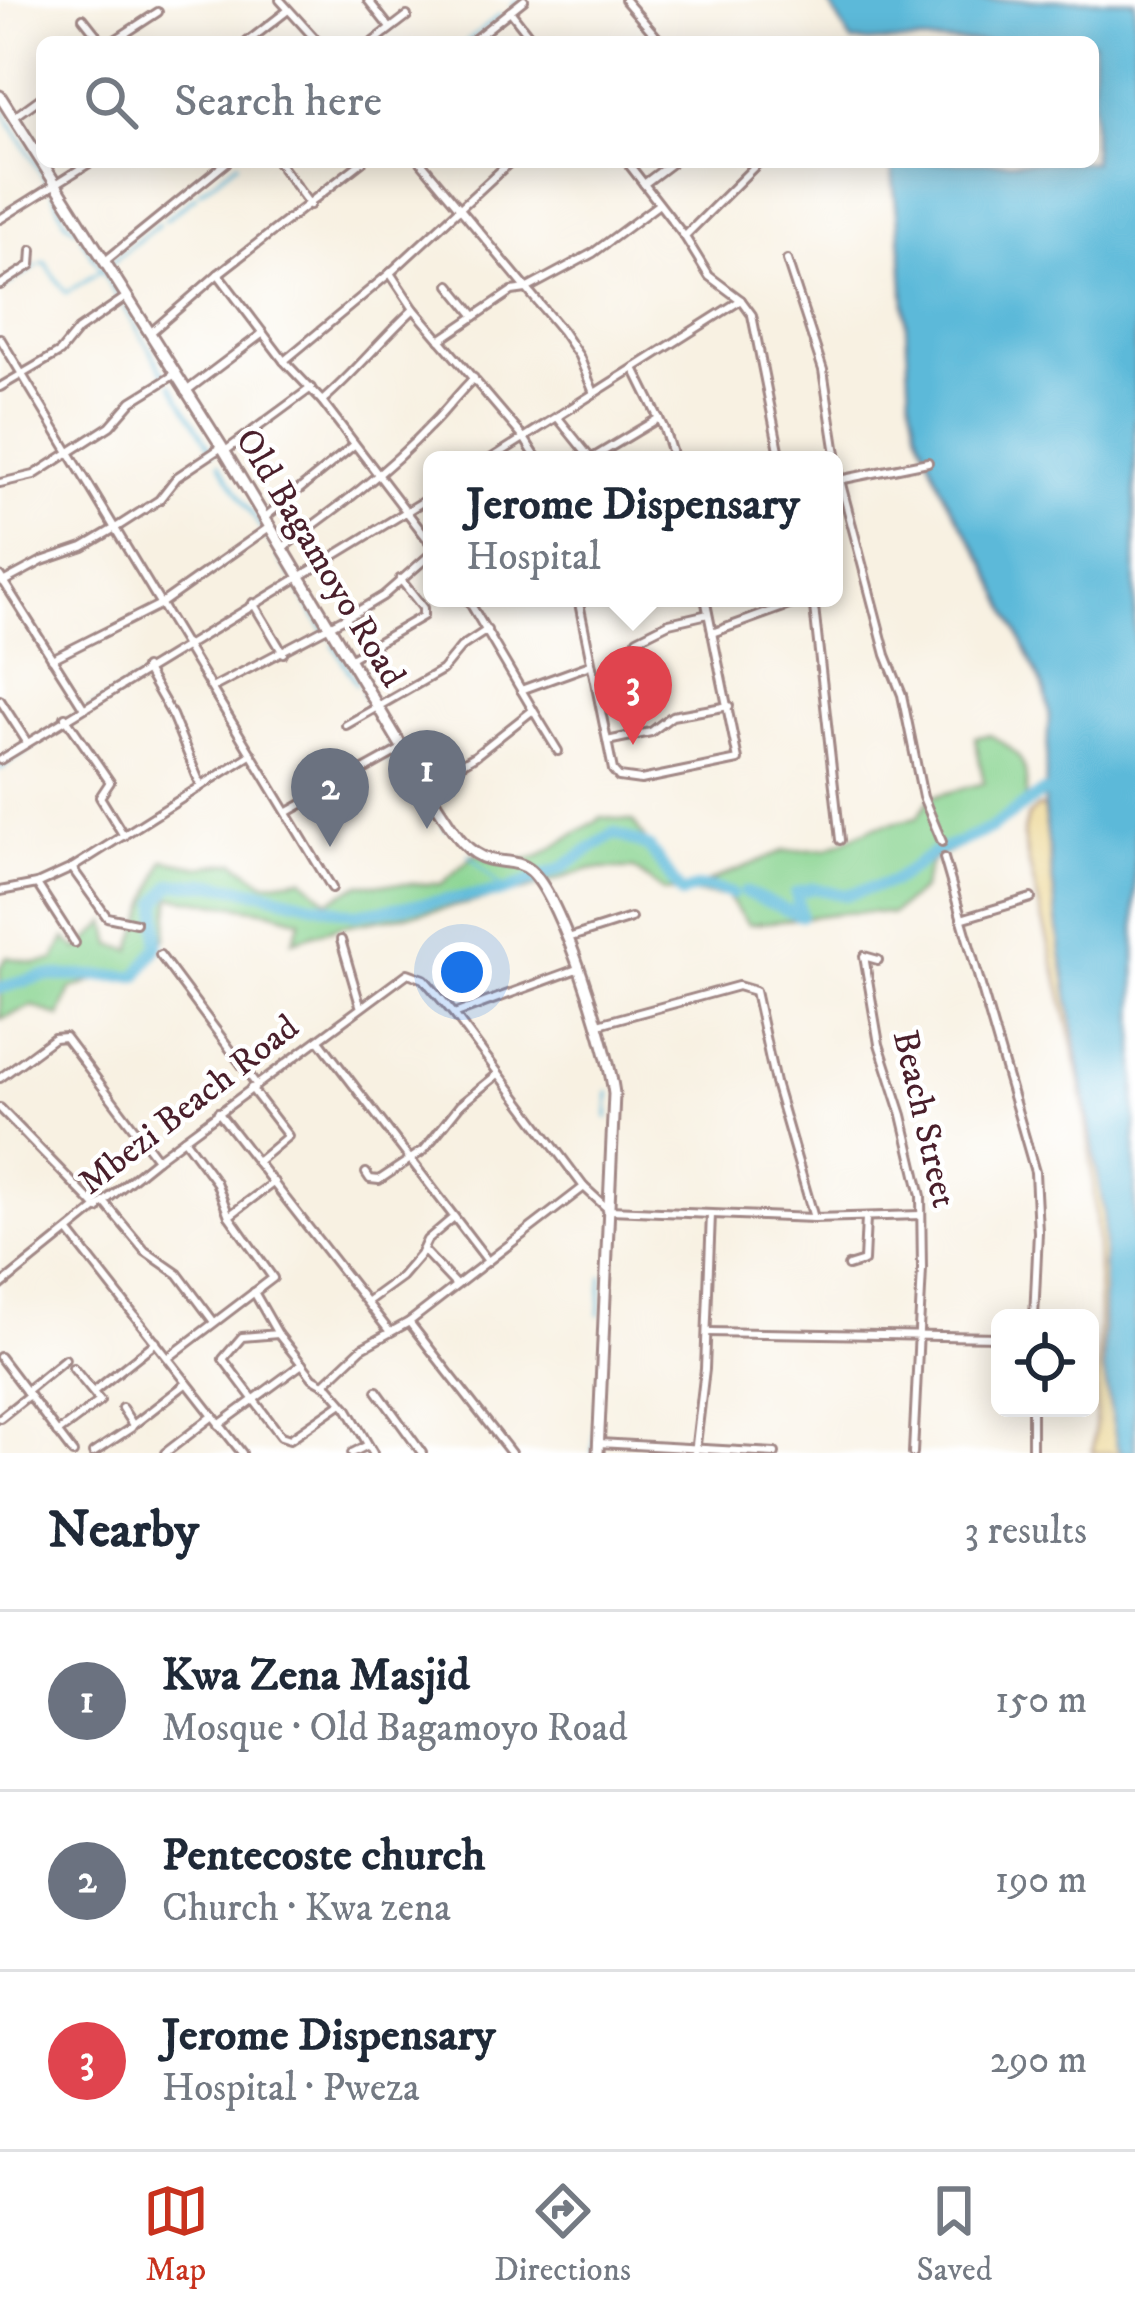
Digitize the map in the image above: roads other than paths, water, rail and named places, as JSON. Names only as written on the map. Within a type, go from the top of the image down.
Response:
[{"type":"main road","name":"Old Bagamoyo Road","points":[[0,96],[36,155]]},
{"type":"main road","name":"Old Bagamoyo Road","points":[[44,168],[463,843],[477,855],[530,870],[544,886],[568,938],[610,1066],[614,1094],[599,1448]]},
{"type":"street","points":[[280,0],[312,36]]},
{"type":"street","points":[[368,0],[390,28]]},
{"type":"street","points":[[479,36],[524,0]]},
{"type":"street","points":[[625,0],[656,36]]},
{"type":"street","points":[[255,36],[288,10]]},
{"type":"street","points":[[510,11],[529,36]]},
{"type":"street","points":[[121,36],[158,12]]},
{"type":"street","points":[[381,36],[407,16]]},
{"type":"street","points":[[82,18],[96,36]]},
{"type":"street","points":[[13,118],[36,101]]},
{"type":"street","points":[[0,219],[82,168]]},
{"type":"street","points":[[104,262],[220,168]]},
{"type":"street","points":[[282,168],[310,205]]},
{"type":"street","points":[[149,334],[355,168]]},
{"type":"street","points":[[426,168],[579,356],[595,393]]},
{"type":"street","points":[[284,361],[390,273],[503,168]]},
{"type":"street","points":[[632,168],[685,236],[709,276],[741,300],[752,315],[779,451]]},
{"type":"street","points":[[644,184],[665,168]]},
{"type":"street","points":[[685,236],[753,168]]},
{"type":"street","points":[[440,340],[512,291],[526,290],[593,253],[659,204]]},
{"type":"street","points":[[0,285],[31,266],[32,250]]},
{"type":"street","points":[[787,260],[823,370],[833,451]]},
{"type":"street","points":[[390,273],[414,309],[532,451]]},
{"type":"street","points":[[218,274],[284,361],[322,400],[423,535]]},
{"type":"street","points":[[450,285],[475,316]]},
{"type":"street","points":[[0,387],[60,352],[78,330],[126,297]]},
{"type":"street","points":[[503,451],[741,300]]},
{"type":"street","points":[[322,400],[360,369],[373,346],[414,309]]},
{"type":"street","points":[[185,392],[262,334]]},
{"type":"street","points":[[0,338],[332,888]]},
{"type":"street","points":[[634,368],[671,451]]},
{"type":"street","points":[[0,483],[34,475],[110,426],[132,400],[175,375]]},
{"type":"street","points":[[282,548],[377,474],[433,424],[444,406],[474,378]]},
{"type":"street","points":[[83,707],[2,579],[83,547],[117,527],[159,500],[177,478],[311,388]]},
{"type":"street","points":[[558,418],[585,451]]},
{"type":"street","points":[[604,451],[658,418]]},
{"type":"street","points":[[52,659],[159,605],[267,523],[355,445]]},
{"type":"street","points":[[843,479],[928,462]]},
{"type":"street","points":[[843,501],[886,655],[902,695],[922,796],[942,842]]},
{"type":"street","points":[[0,760],[423,502]]},
{"type":"street","points":[[212,688],[383,596],[423,557]]},
{"type":"street","points":[[349,659],[423,616],[423,608],[400,579]]},
{"type":"street","points":[[253,603],[283,653]]},
{"type":"street","points":[[473,607],[559,751]]},
{"type":"street","points":[[580,607],[613,770],[626,779],[661,777],[738,760],[707,607]]},
{"type":"street","points":[[712,633],[783,607]]},
{"type":"street","points":[[811,607],[840,840]]},
{"type":"street","points":[[637,639],[669,622],[708,614]]},
{"type":"street","points":[[346,725],[442,670],[461,647],[488,629]]},
{"type":"street","points":[[521,690],[590,665]]},
{"type":"street","points":[[146,668],[201,786]]},
{"type":"street","points":[[597,688],[648,678]]},
{"type":"street","points":[[0,700],[27,742]]},
{"type":"street","points":[[606,741],[651,731],[672,716],[728,706]]},
{"type":"street","points":[[425,785],[475,757],[532,710]]},
{"type":"street","points":[[65,717],[108,779],[100,800],[124,836]]},
{"type":"street","points":[[288,812],[403,748]]},
{"type":"street","points":[[0,891],[37,884],[72,868],[252,754]]},
{"type":"street","points":[[944,858],[1035,1172],[1034,1309]]},
{"type":"street","points":[[72,868],[107,917],[136,923]]},
{"type":"street","points":[[37,884],[75,943]]},
{"type":"street","points":[[961,919],[1031,898]]},
{"type":"street","points":[[568,938],[631,918]]},
{"type":"street","points":[[341,940],[360,1006]]},
{"type":"street","points":[[160,955],[288,1136],[257,1162]]},
{"type":"street","name":"Beach Street","points":[[878,960],[864,956],[879,1044],[921,1196],[913,1453]]},
{"type":"street","points":[[577,969],[454,1014],[584,1186],[609,1210],[814,1218],[921,1215]]},
{"type":"street","name":"Mbezi Beach Road","points":[[0,1286],[157,1159],[402,975],[413,973],[424,979],[454,1014]]},
{"type":"street","points":[[595,1025],[738,986],[755,991],[775,1083],[814,1218]]},
{"type":"street","points":[[0,1078],[54,1038],[65,1037],[157,1159]]},
{"type":"street","points":[[318,1039],[488,1261]]},
{"type":"street","points":[[366,1173],[379,1180],[410,1159],[437,1136],[468,1097],[498,1074]]},
{"type":"street","points":[[0,1108],[145,1251],[178,1274],[214,1322]]},
{"type":"street","points":[[218,1112],[390,1332]]},
{"type":"street","points":[[168,1358],[271,1283],[273,1276],[229,1216],[216,1182],[184,1139]]},
{"type":"street","points":[[229,1216],[274,1182]]},
{"type":"street","points":[[325,1383],[362,1348],[409,1322],[584,1186]]},
{"type":"street","points":[[695,1451],[708,1332],[711,1214]]},
{"type":"street","points":[[368,1300],[401,1277],[427,1240],[454,1217]]},
{"type":"street","points":[[848,1266],[864,1261],[866,1218]]},
{"type":"street","points":[[69,1232],[242,1453]]},
{"type":"street","points":[[423,1250],[455,1284]]},
{"type":"street","points":[[254,1292],[278,1334],[313,1378],[325,1383],[342,1403],[371,1449],[352,1453]]},
{"type":"street","points":[[409,1322],[512,1453]]},
{"type":"street","points":[[708,1332],[991,1336]]},
{"type":"street","points":[[278,1334],[242,1337],[223,1357],[285,1439],[342,1403]]},
{"type":"street","points":[[93,1392],[156,1342]]},
{"type":"street","points":[[0,1357],[73,1453]]},
{"type":"street","points":[[0,1418],[65,1359]]},
{"type":"street","points":[[219,1425],[302,1364]]},
{"type":"street","points":[[57,1433],[99,1402],[73,1368]]},
{"type":"street","points":[[94,1453],[187,1383]]},
{"type":"street","points":[[377,1390],[422,1453]]},
{"type":"street","points":[[122,1408],[133,1425]]},
{"type":"street","points":[[165,1453],[213,1416]]},
{"type":"street","points":[[1032,1417],[1032,1453]]},
{"type":"street","points":[[181,1440],[190,1453]]},
{"type":"street","points":[[599,1448],[775,1453]]},
{"type":"water","points":[[827,0],[1135,0],[1135,1453],[1120,1453],[1117,1446],[1103,1367],[1104,1212],[1061,952],[1044,808],[1049,714],[1045,691],[986,564],[944,494],[916,427],[892,168],[1099,168],[1099,36],[848,36]]},
{"type":"waterway","points":[[512,6],[518,0]]},
{"type":"waterway","points":[[474,36],[500,15]]},
{"type":"waterway","points":[[0,106],[36,164]]},
{"type":"waterway","points":[[37,193],[48,184],[38,168]]},
{"type":"waterway","points":[[200,192],[230,168]]},
{"type":"waterway","points":[[53,193],[65,221],[76,229]]},
{"type":"waterway","points":[[165,220],[196,196]]},
{"type":"waterway","points":[[6,212],[28,198]]},
{"type":"waterway","points":[[112,262],[159,224]]},
{"type":"waterway","points":[[81,237],[119,300]]},
{"type":"waterway","points":[[42,264],[66,293],[102,270]]},
{"type":"waterway","points":[[18,278],[37,266]]},
{"type":"waterway","points":[[0,289],[13,282]]},
{"type":"waterway","points":[[124,307],[165,375]]},
{"type":"waterway","points":[[171,384],[213,453]]},
{"type":"waterway","points":[[219,464],[274,548]]},
{"type":"waterway","points":[[278,555],[292,577]]},
{"type":"waterway","points":[[299,589],[328,638]]},
{"type":"waterway","points":[[333,644],[357,685]]},
{"type":"waterway","points":[[0,769],[145,677]]},
{"type":"waterway","points":[[362,692],[370,706]]},
{"type":"waterway","points":[[335,756],[348,775],[394,748],[375,713]]},
{"type":"waterway","points":[[386,761],[398,754]]},
{"type":"waterway","points":[[400,757],[411,772]]},
{"type":"waterway","points":[[415,779],[433,808]]},
{"type":"waterway","points":[[745,892],[801,916],[796,893],[814,888],[845,895],[892,882],[932,854],[990,829],[1043,792]]},
{"type":"waterway","points":[[438,816],[446,829]]},
{"type":"waterway","points":[[0,988],[43,976],[137,976],[158,946],[158,902],[172,884],[213,884],[262,892],[355,914],[505,891],[562,868],[614,833],[649,847],[682,894],[700,887],[732,894]]},
{"type":"waterway","points":[[468,854],[505,891]]},
{"type":"waterway","points":[[579,980],[587,1007]]},
{"type":"waterway","points":[[589,1016],[593,1027]]},
{"type":"waterway","points":[[608,1118],[609,1092]]},
{"type":"waterway","points":[[599,1314],[602,1276]]},
{"type":"waterway","points":[[593,1453],[596,1401]]},
{"type":"place","name":"Jerome Dispensary","points":[[633,745]]},
{"type":"place","name":"Kwa Zena Masjid","points":[[427,829]]},
{"type":"place","name":"Pentecoste church","points":[[330,847]]}]
